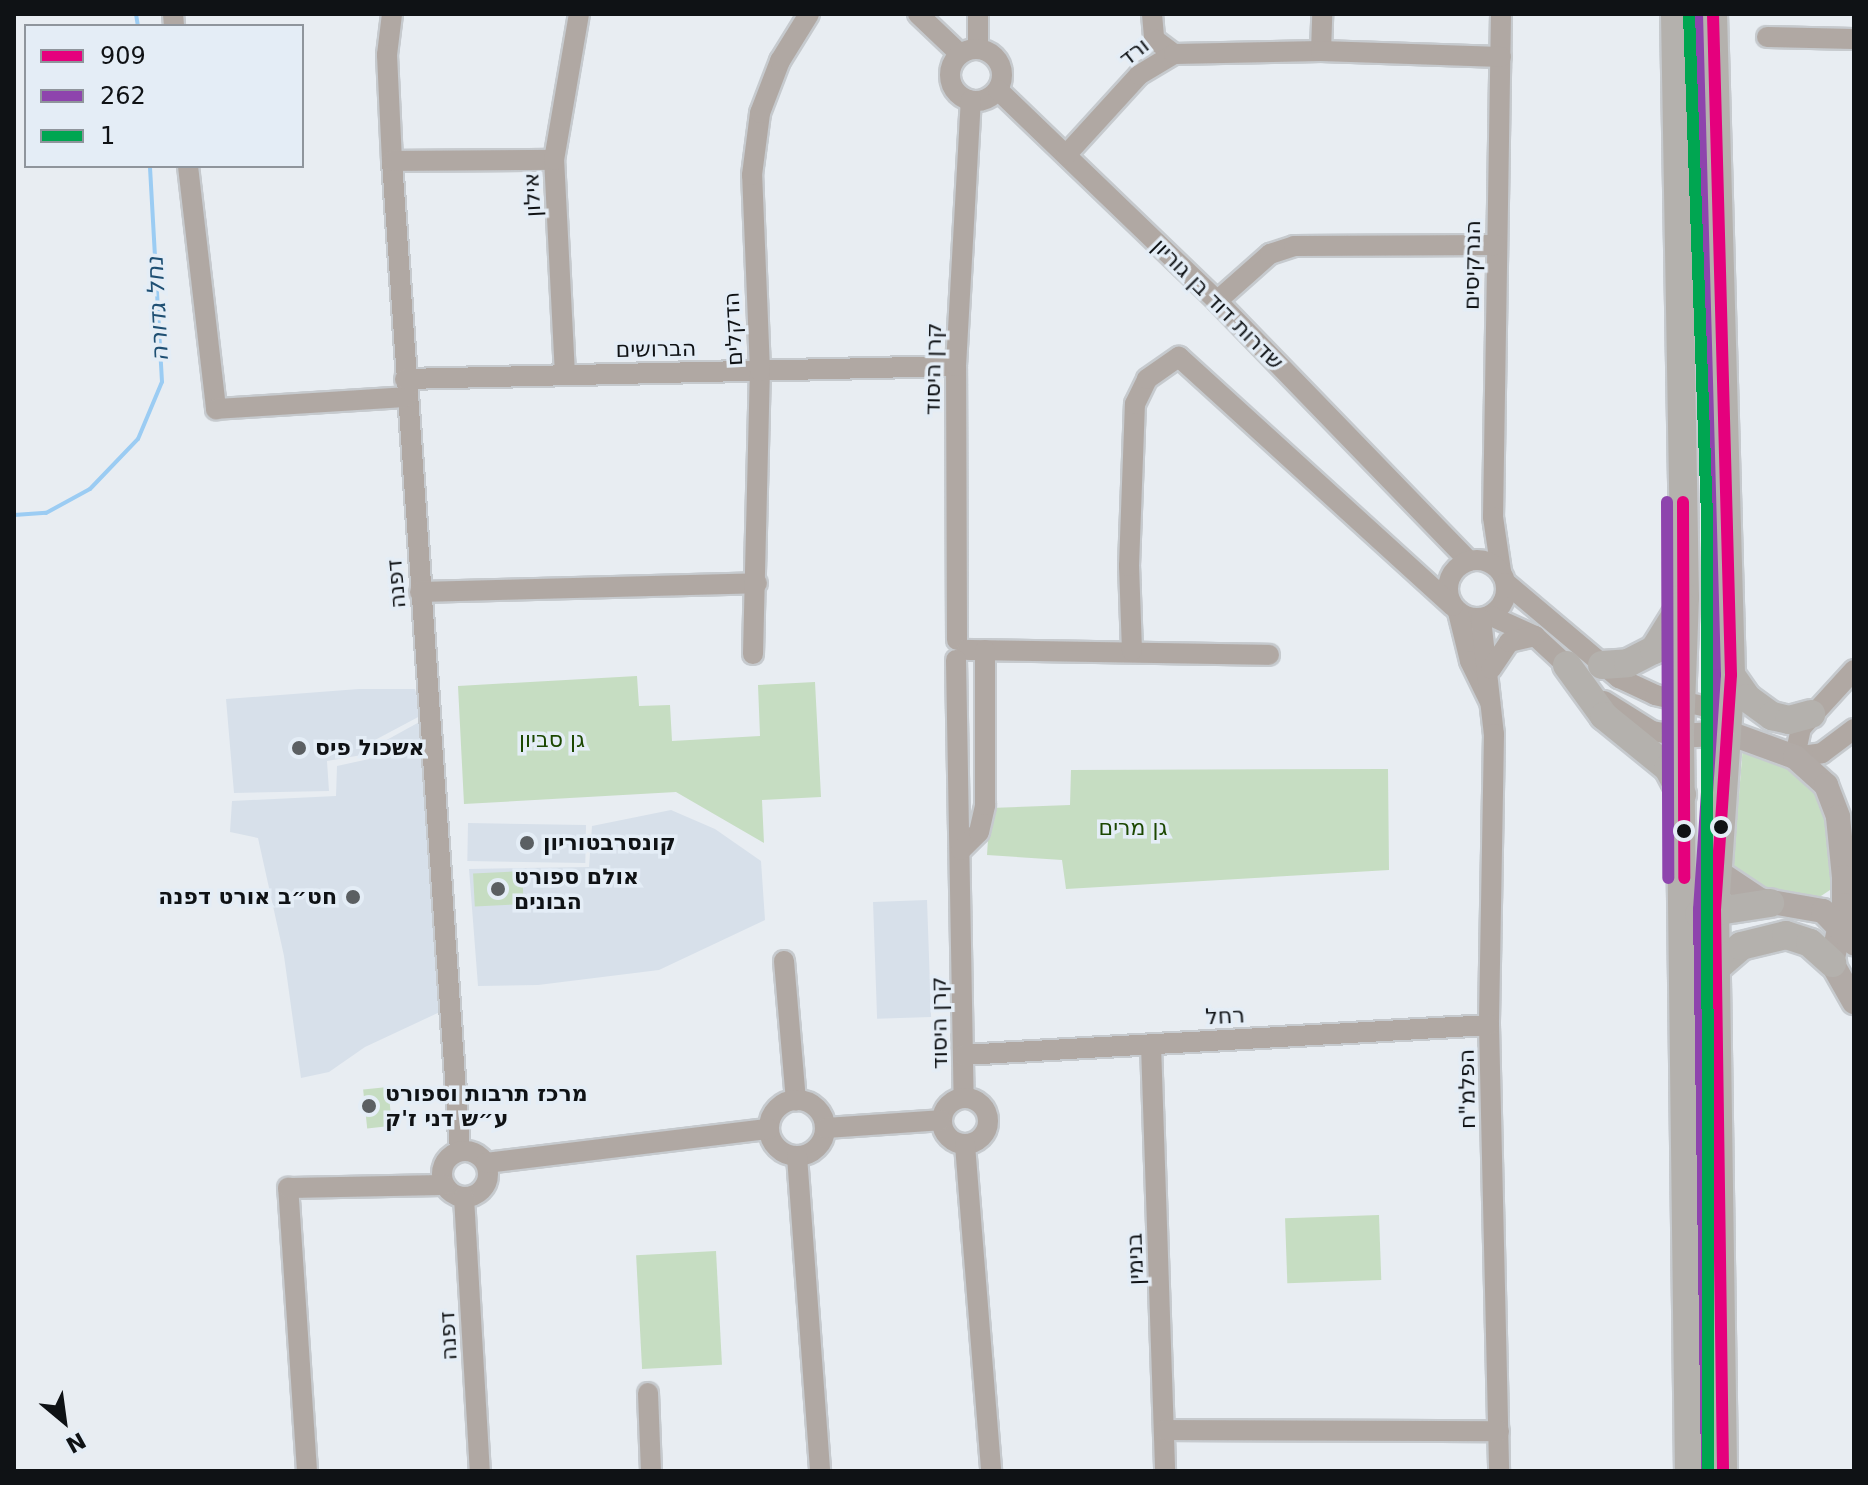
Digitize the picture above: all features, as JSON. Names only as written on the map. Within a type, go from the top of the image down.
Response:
[{"type":"highway","points":[[1675,14],[1685,597],[1680,736],[1686,924],[1689,1471]]},
{"type":"highway","points":[[1713,14],[1731,675],[1715,909],[1723,1471]]},
{"type":"highway","points":[[1602,665],[1628,663],[1654,650],[1685,597]]},
{"type":"highway","points":[[1567,665],[1604,716],[1668,768],[1682,796]]},
{"type":"highway","points":[[1731,675],[1747,698],[1772,716],[1789,720],[1811,714]]},
{"type":"highway","points":[[1686,924],[1715,909],[1770,903]]},
{"type":"highway","points":[[1716,968],[1741,946],[1786,935],[1810,943],[1832,963]]},
{"type":"main road","points":[[1680,736],[1729,733],[1795,757],[1834,799],[1844,877],[1847,934],[1832,963],[1854,1002]]},
{"type":"main road","points":[[1718,872],[1770,903],[1813,907],[1847,934]]},
{"type":"main road","points":[[1813,907],[1834,895],[1844,877]]},
{"type":"street","name":"דפנה","points":[[392,14],[387,55],[392,161],[460,1150]]},
{"type":"street","name":"אילון","points":[[565,375],[554,160],[579,14]]},
{"type":"street","name":"הדקלים","points":[[753,654],[760,371],[751,227],[760,113],[780,61],[809,14]]},
{"type":"street","points":[[918,14],[969,51],[998,59],[1003,75],[998,90],[984,100],[971,100],[957,93],[950,78],[969,51],[978,14]]},
{"type":"street","points":[[1152,14],[1154,39],[1174,54]]},
{"type":"street","points":[[1321,51],[1322,14]]},
{"type":"street","name":"הנרקיסים","points":[[1501,14],[1493,517],[1503,577]]},
{"type":"street","points":[[1767,37],[1854,39]]},
{"type":"street","name":"ורד","points":[[1066,155],[1139,75],[1174,54],[1321,51],[1501,57]]},
{"type":"street","name":"שדרות דוד בן גוריון","points":[[998,90],[1217,301],[1433,523],[1473,560]]},
{"type":"street","name":"קרן היסוד","points":[[964,1097],[961,850],[966,650],[956,366],[971,100]]},
{"type":"street","points":[[392,161],[554,160]]},
{"type":"street","name":"הברושים","points":[[188,168],[216,409],[406,388],[565,375],[956,366]]},
{"type":"street","points":[[1217,301],[1270,254],[1294,246],[1496,245]]},
{"type":"street","points":[[1132,651],[1129,566],[1135,404],[1139,391],[1158,369],[1185,358],[1456,609],[1535,636],[1609,705],[1639,724],[1680,736]]},
{"type":"street","name":"הנרקיסים","points":[[1473,560],[1493,517]]},
{"type":"street","name":"שדרות דוד בן גוריון","points":[[1433,523],[1449,580]]},
{"type":"street","points":[[1456,609],[1449,580],[1473,560],[1503,577],[1602,665],[1642,690],[1707,707],[1729,733]]},
{"type":"street","points":[[1486,617],[1503,604],[1503,577]]},
{"type":"street","points":[[420,592],[757,583]]},
{"type":"street","name":"הפלמ\"ח","points":[[1456,609],[1470,661],[1492,705]]},
{"type":"street","name":"הפלמ\"ח","points":[[1486,617],[1492,705],[1489,1025],[1499,1471]]},
{"type":"street","points":[[1491,669],[1509,642],[1535,636]]},
{"type":"street","points":[[961,850],[979,832],[985,805],[966,650],[1269,655]]},
{"type":"street","points":[[1854,670],[1811,714],[1797,737],[1795,757],[1822,753],[1854,729]]},
{"type":"street","points":[[784,961],[796,1100]]},
{"type":"street","name":"רחל","points":[[963,1055],[1489,1025]]},
{"type":"street","name":"בנימין","points":[[1151,1045],[1165,1471]]},
{"type":"street","points":[[964,1097],[978,1101],[989,1120],[979,1140],[965,1145],[951,1140],[941,1120],[946,1107],[964,1097]]},
{"type":"street","points":[[796,1100],[818,1110],[825,1128],[815,1149],[797,1156],[775,1147],[769,1129],[778,1107],[796,1100]]},
{"type":"street","points":[[825,1128],[941,1120]]},
{"type":"street","points":[[486,1163],[769,1129]]},
{"type":"street","points":[[965,1145],[991,1471]]},
{"type":"street","points":[[307,1471],[288,1188],[444,1185],[464,1197],[485,1186],[486,1163],[475,1152],[460,1150],[443,1164],[444,1185]]},
{"type":"street","points":[[797,1156],[820,1471]]},
{"type":"street","name":"דפנה","points":[[464,1197],[480,1471]]},
{"type":"street","points":[[648,1393],[651,1471]]},
{"type":"street","points":[[1166,1430],[1499,1431]]},
{"type":"shaded area","name":"אשכול פיס","points":[[359,689],[415,689],[422,715],[375,740],[362,755],[327,761],[329,791],[234,793],[226,699]]},
{"type":"shaded area","name":"חט״ב אורט דפנה","points":[[423,720],[442,1011],[365,1047],[329,1072],[301,1078],[284,956],[258,838],[230,832],[232,801],[336,796],[337,766],[369,759],[383,742]]},
{"type":"shaded area","points":[[671,810],[715,829],[761,861],[765,920],[659,970],[538,985],[478,986],[469,869],[589,867],[592,826]]},
{"type":"shaded area","name":"קונסרבטוריון","points":[[468,823],[586,825],[585,863],[467,861]]},
{"type":"shaded area","points":[[927,900],[931,1017],[877,1019],[873,902]]},
{"type":"green space","name":"גן סביון","points":[[637,676],[639,706],[670,705],[672,741],[760,736],[758,685],[815,682],[821,797],[762,800],[764,843],[676,792],[464,804],[458,686]]},
{"type":"green space","points":[[1743,745],[1788,762],[1830,802],[1833,888],[1818,898],[1775,895],[1733,869]]},
{"type":"green space","name":"גן מרים","points":[[1388,769],[1389,870],[1066,889],[1062,860],[987,855],[990,808],[1070,805],[1071,770]]},
{"type":"green space","name":"אולם ספורט הבונים","points":[[522,871],[524,904],[475,907],[473,874]]},
{"type":"green space","points":[[388,1087],[392,1126],[367,1128],[363,1090]]},
{"type":"green space","points":[[1379,1215],[1381,1280],[1287,1283],[1285,1218]]},
{"type":"green space","points":[[716,1251],[722,1365],[642,1369],[636,1255]]},
{"type":"waterway","name":"נחל גדורה","points":[[136,14],[138,24]]},
{"type":"waterway","name":"נחל גדורה","points":[[14,515],[46,513],[90,489],[138,439],[162,382],[150,168]]},
{"type":"transit line","name":"1","points":[[1689,14],[1707,518],[1708,1471]]},
{"type":"transit line","name":"262","points":[[1697,14],[1715,675],[1699,909],[1707,1471]]},
{"type":"transit line","name":"909","points":[[1713,14],[1731,675],[1715,909],[1723,1471]]},
{"type":"transit line","name":"262","points":[[1667,502],[1668,878]]},
{"type":"transit line","name":"909","points":[[1683,502],[1684,878]]},
{"type":"place","name":"אשכול פיס","points":[[299,748]]},
{"type":"place","name":"קונסרבטוריון","points":[[527,843]]},
{"type":"place","name":"אולם ספורט הבונים","points":[[498,889]]},
{"type":"place","name":"חט״ב אורט דפנה","points":[[353,897]]},
{"type":"place","name":"מרכז תרבות וספורט ע״ש דני ז'ק","points":[[369,1106]]}]
